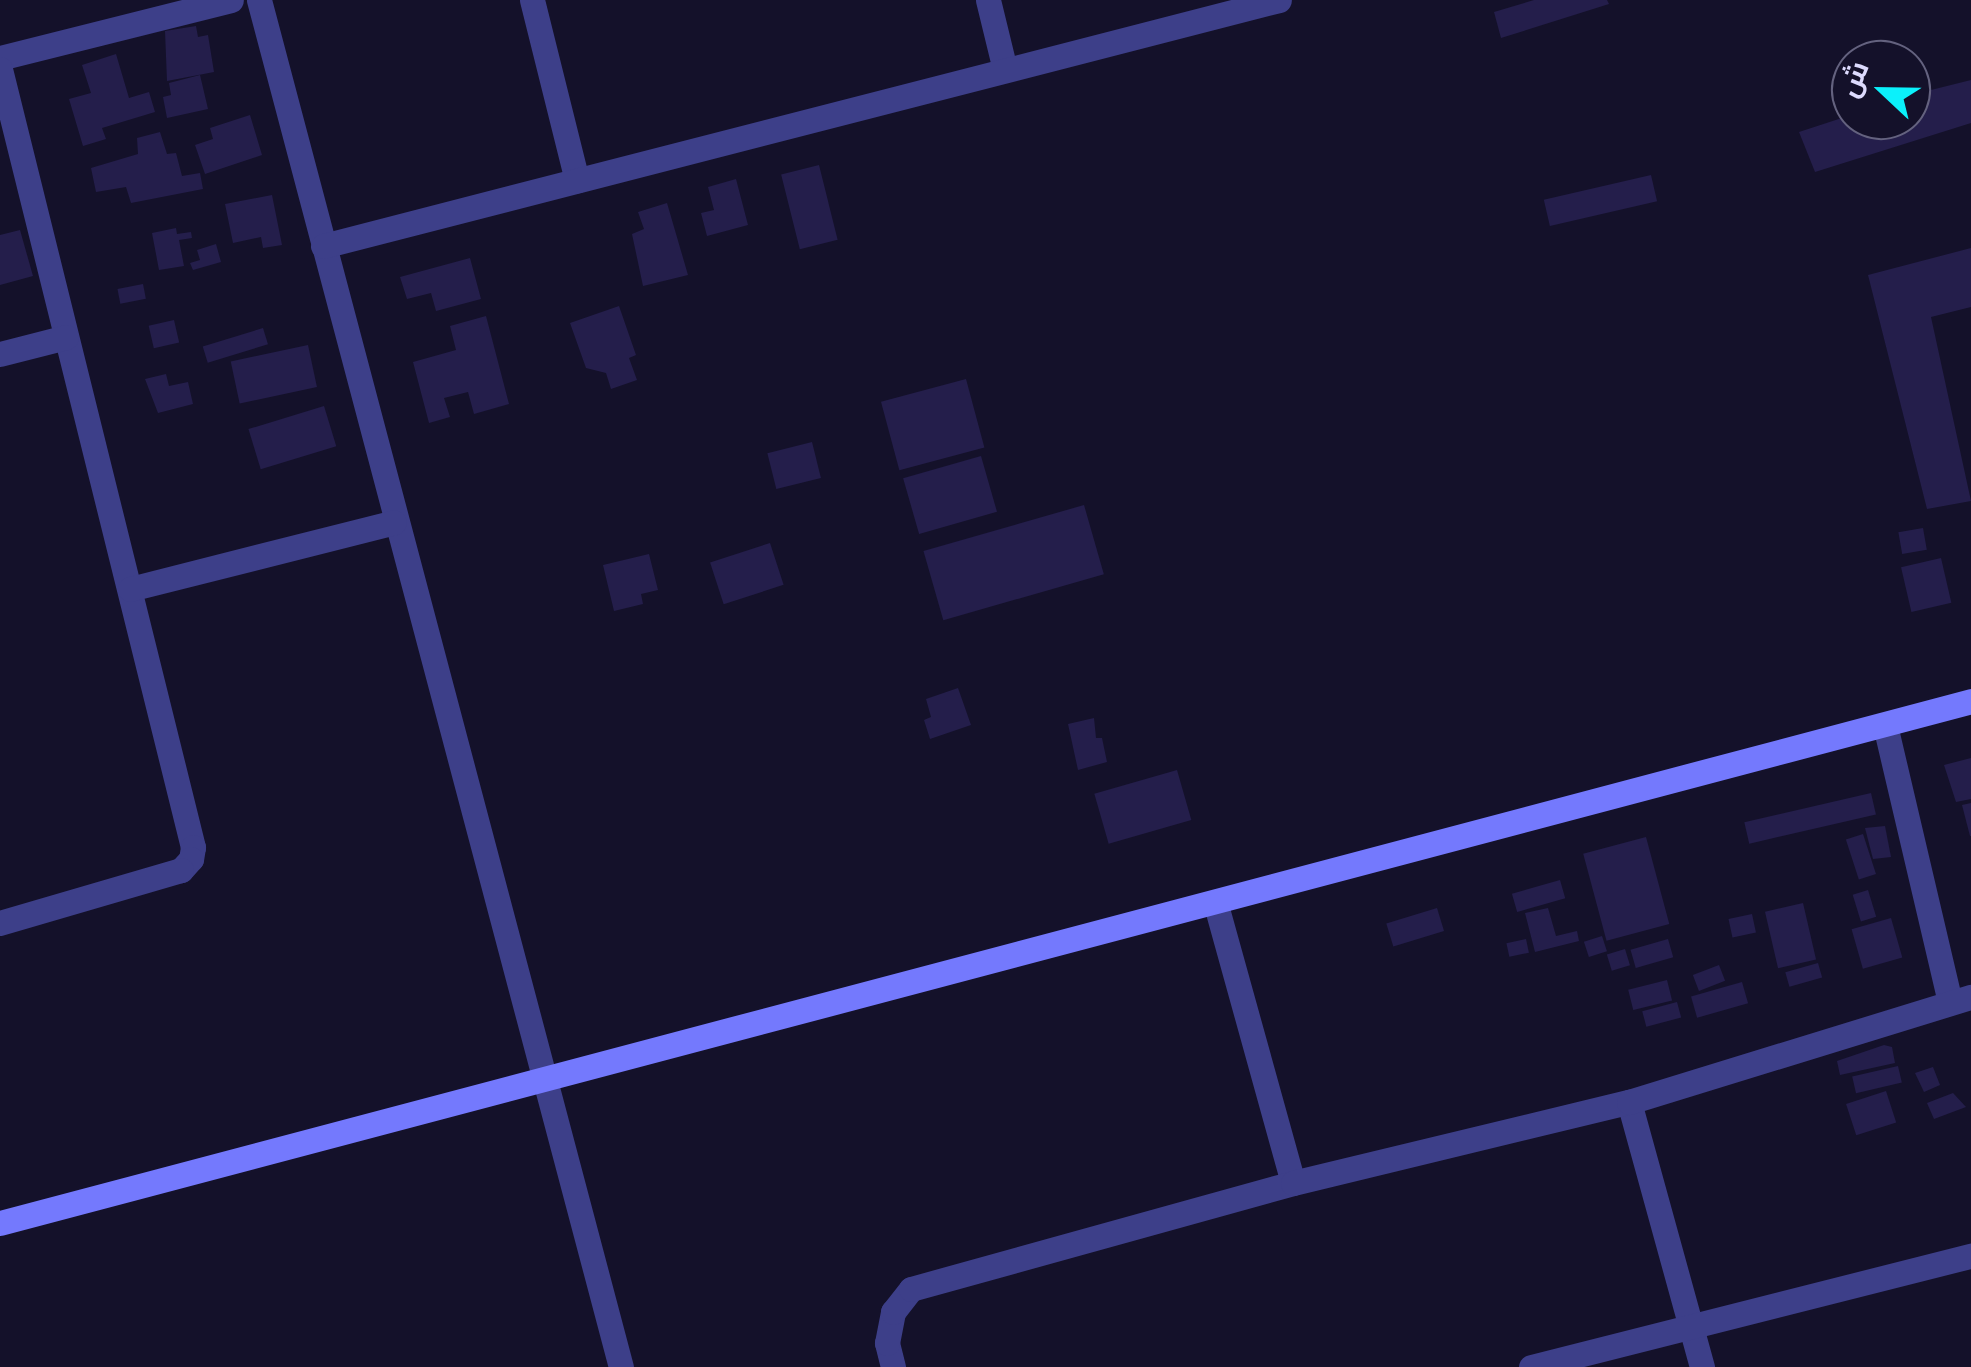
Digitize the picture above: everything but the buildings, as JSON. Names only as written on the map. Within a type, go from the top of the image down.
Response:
[{"type":"street","points":[[0,58],[231,0]]},
{"type":"street","points":[[259,0],[394,522],[548,1079],[621,1367]]},
{"type":"street","points":[[532,0],[577,180]]},
{"type":"street","points":[[988,0],[1005,70]]},
{"type":"street","points":[[323,246],[1279,0]]},
{"type":"street","points":[[0,69],[193,847],[191,860],[181,870],[0,923]]},
{"type":"street","points":[[0,354],[66,338]]},
{"type":"street","points":[[130,589],[394,522]]},
{"type":"street","points":[[0,1223],[1216,905],[1971,701]]},
{"type":"street","points":[[893,1367],[887,1343],[894,1312],[912,1289],[1292,1183],[1629,1102],[1960,999],[1884,725]]},
{"type":"street","points":[[1216,905],[1292,1183]]},
{"type":"street","points":[[1629,1102],[1702,1367]]},
{"type":"street","points":[[1531,1367],[1971,1256]]}]
